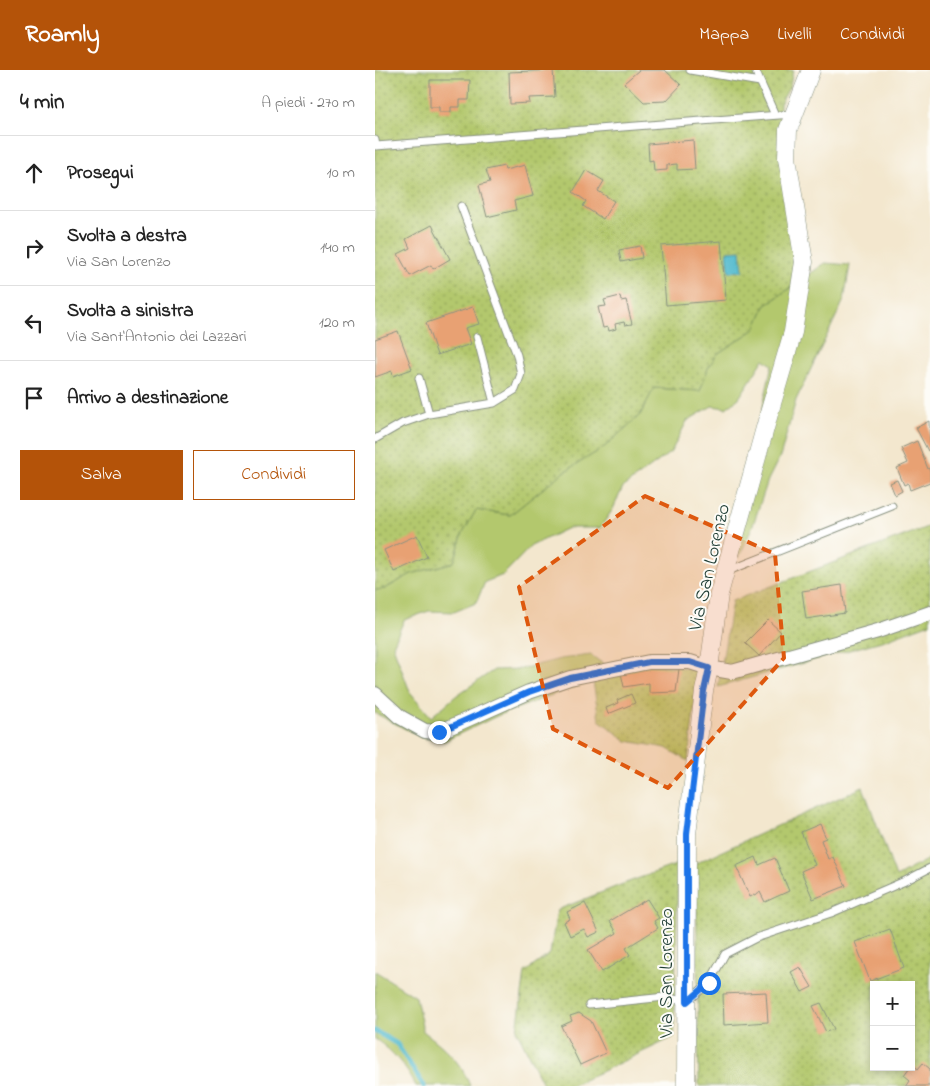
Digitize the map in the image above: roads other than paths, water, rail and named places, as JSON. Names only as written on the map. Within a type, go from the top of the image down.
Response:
[{"type":"street","name":"Via San Lorenzo","points":[[686,1086],[687,834],[704,691],[719,594],[793,332],[804,262],[787,158],[788,130],[811,70]]},
{"type":"street","points":[[375,694],[400,717],[425,732],[439,732],[529,692],[570,678],[649,662],[690,662],[732,672],[878,631],[930,613]]},
{"type":"lane","points":[[690,70],[760,82]]},
{"type":"lane","points":[[755,70],[775,115]]},
{"type":"lane","points":[[375,140],[376,146],[793,114]]},
{"type":"lane","points":[[376,437],[403,423],[429,414],[494,403],[515,390],[521,374],[517,355],[461,206]]},
{"type":"lane","points":[[477,337],[494,403]]},
{"type":"lane","points":[[419,378],[429,414]]},
{"type":"lane","points":[[726,572],[892,506]]},
{"type":"lane","points":[[589,1006],[665,998],[687,1002],[709,983],[725,954],[756,938],[831,914],[930,868]]},
{"type":"water","points":[[741,250],[743,271],[729,272],[727,251]]},
{"type":"waterway","points":[[375,1031],[397,1044],[424,1086]]}]
